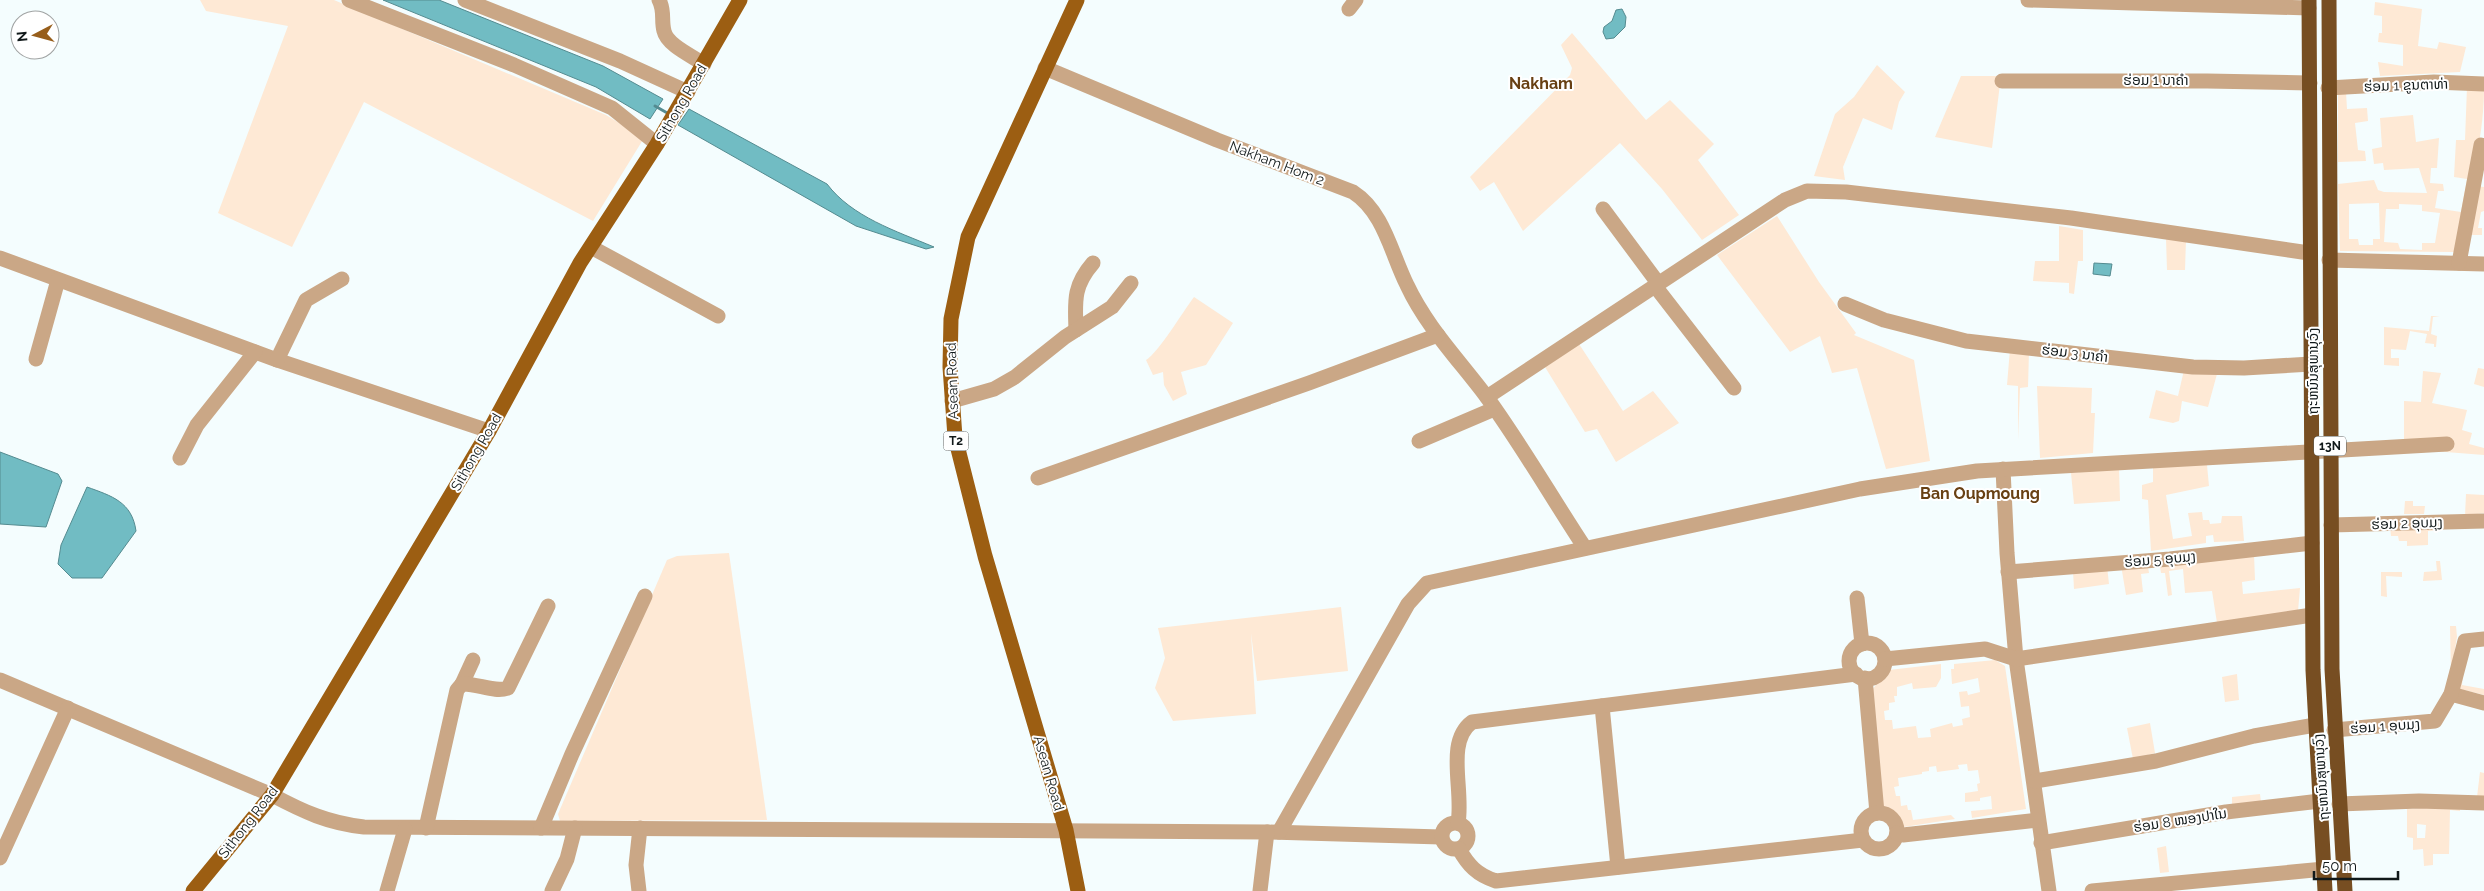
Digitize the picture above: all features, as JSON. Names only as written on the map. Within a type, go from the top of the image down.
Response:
[{"type":"highway","name":"ຖະຫນົນສຸພານຸວົງ","points":[[2328,0],[2330,450],[2334,730],[2345,891]]},
{"type":"highway","name":"ຖະຫນົນສຸພານຸວົງ","points":[[2309,4],[2312,615],[2325,891]]},
{"type":"main road","name":"Sithong Road","points":[[196,890],[272,795],[488,431],[591,247],[657,144],[740,0]]},
{"type":"main road","name":"Asean Road","points":[[1078,0],[968,236],[951,319],[950,367],[955,437],[985,556],[1066,830],[1078,891]]},
{"type":"street","points":[[349,0],[514,65],[612,108],[657,144]]},
{"type":"street","points":[[465,0],[620,61],[687,94]]},
{"type":"street","points":[[659,0],[664,10],[664,31],[668,39],[704,64]]},
{"type":"street","points":[[2028,0],[2309,4]]},
{"type":"street","name":"Nakham Hom 2","points":[[1045,68],[1216,140],[1353,192],[1370,205],[1407,287],[1438,335],[1491,403],[1584,548]]},
{"type":"street","name":"ຮ່ອມ 1 ນາຄຳ","points":[[2002,81],[2207,80],[2310,83]]},
{"type":"street","name":"ຮ່ອມ 1 ຂູນຕາທ່າ","points":[[2328,88],[2434,82],[2484,84]]},
{"type":"street","points":[[2459,264],[2482,146]]},
{"type":"street","points":[[1419,442],[1491,403],[1657,284],[1797,194],[1827,190],[2071,218],[2309,253]]},
{"type":"street","points":[[1603,209],[1734,388]]},
{"type":"street","points":[[591,247],[718,316]]},
{"type":"street","points":[[0,258],[255,352],[488,431]]},
{"type":"street","points":[[2329,260],[2484,264]]},
{"type":"street","points":[[1076,330],[1077,286],[1082,275],[1093,263]]},
{"type":"street","points":[[278,360],[306,300],[342,279]]},
{"type":"street","points":[[36,359],[58,280]]},
{"type":"street","points":[[952,401],[994,389],[1005,383],[1076,330],[1112,307],[1131,283]]},
{"type":"street","name":"ຮ່ອມ 3 ນາຄຳ","points":[[1845,304],[1884,320],[1966,341],[2193,367],[2244,368],[2311,364]]},
{"type":"street","points":[[1038,478],[1309,383],[1438,335]]},
{"type":"street","points":[[180,458],[197,425],[255,352]]},
{"type":"street","points":[[1260,891],[1273,832],[1408,604],[1427,583],[1860,489],[2003,469],[2312,450],[2447,444]]},
{"type":"street","points":[[2003,469],[2008,572],[2016,658],[2035,781],[2038,820],[2049,891]]},
{"type":"street","name":"ຮ່ອມ 2 ອຸບມຸງ","points":[[2331,525],[2484,521]]},
{"type":"street","name":"ຮ່ອມ 5 ອຸບມຸງ","points":[[2008,572],[2170,558],[2312,542]]},
{"type":"street","points":[[542,828],[572,754],[645,596]]},
{"type":"street","points":[[1857,598],[1862,644]]},
{"type":"street","points":[[462,684],[470,683],[500,689],[508,688],[548,606]]},
{"type":"street","points":[[1884,659],[1985,649],[2016,658],[2312,615]]},
{"type":"street","points":[[2484,639],[2464,641],[2451,694],[2484,703]]},
{"type":"street","points":[[1458,822],[1461,807],[1456,748],[1460,734],[1472,722],[1860,676],[1878,675],[1884,665],[1883,653],[1875,645],[1862,644],[1854,648],[1850,658],[1852,670],[1860,676],[1876,813]]},
{"type":"street","points":[[426,828],[457,690],[462,684],[473,660]]},
{"type":"street","points":[[0,680],[272,795],[312,816],[339,824],[405,829],[1066,830],[1273,832],[1441,837]]},
{"type":"street","name":"ຮ່ອມ 1 ອຸບມຸງ","points":[[2334,730],[2435,721],[2451,694]]},
{"type":"street","points":[[1602,706],[1618,867]]},
{"type":"street","points":[[0,858],[68,708]]},
{"type":"street","points":[[2035,781],[2156,761],[2254,736],[2316,724]]},
{"type":"street","points":[[2339,804],[2414,800],[2484,804]]},
{"type":"street","name":"ຮ່ອມ 8 ໜອງປາໃນ","points":[[2041,843],[2226,812],[2320,801]]},
{"type":"street","points":[[1882,813],[1893,819],[1896,833],[1893,842],[1884,848],[1872,848],[1863,840],[1861,834],[1862,822],[1871,814],[1882,813]]},
{"type":"street","points":[[1896,833],[1903,835],[2038,820]]},
{"type":"street","points":[[1441,837],[1446,826],[1458,822]]},
{"type":"street","points":[[1458,822],[1465,827],[1468,835],[1466,844],[1459,849]]},
{"type":"street","points":[[552,891],[567,859],[575,828]]},
{"type":"street","points":[[639,891],[636,865],[640,828]]},
{"type":"street","points":[[388,891],[405,829]]},
{"type":"street","points":[[1441,837],[1446,846],[1459,849],[1469,866],[1484,877],[1496,881],[1863,840]]},
{"type":"street","points":[[2092,891],[2324,869]]},
{"type":"shaded area","points":[[200,0],[334,0],[606,115],[644,138],[593,221],[364,102],[292,247],[218,213],[288,26],[206,11]]},
{"type":"shaded area","points":[[2375,2],[2422,9],[2418,46],[2437,49],[2439,42],[2466,47],[2460,72],[2380,76],[2378,62],[2403,66],[2403,45],[2378,42],[2379,33],[2382,33],[2382,16],[2374,15]]},
{"type":"shaded area","points":[[1572,33],[1646,120],[1670,100],[1714,144],[1698,160],[1739,215],[1702,240],[1662,189],[1620,143],[1523,231],[1494,182],[1480,191],[1470,177],[1570,75],[1572,68],[1561,45]]},
{"type":"shaded area","points":[[1877,65],[1905,92],[1899,102],[1892,130],[1863,118],[1843,167],[1845,180],[1814,176],[1835,114],[1854,97]]},
{"type":"shaded area","points":[[1961,76],[2001,76],[1992,148],[1935,137]]},
{"type":"shaded area","points":[[2467,87],[2484,89],[2478,151],[2454,252],[2340,251],[2338,184],[2374,180],[2378,190],[2384,192],[2427,193],[2419,168],[2384,170],[2383,163],[2374,164],[2372,149],[2382,147],[2380,118],[2413,115],[2416,142],[2439,138],[2437,168],[2431,168],[2430,183],[2443,184],[2444,191],[2438,191],[2435,208],[2461,212],[2467,179],[2454,177],[2456,140],[2465,140]],"holes":[[[2379,203],[2380,239],[2373,239],[2373,245],[2359,245],[2358,239],[2349,239],[2349,204]],[[2399,204],[2422,205],[2422,211],[2440,213],[2435,243],[2422,243],[2422,250],[2400,249],[2398,243],[2384,242],[2386,209],[2399,209]]]},
{"type":"shaded area","points":[[2338,92],[2346,92],[2347,109],[2367,108],[2368,121],[2355,123],[2358,150],[2365,151],[2366,161],[2338,162]]},
{"type":"shaded area","points":[[2476,186],[2484,187],[2484,211],[2481,212],[2478,228],[2482,228],[2482,235],[2467,235]]},
{"type":"shaded area","points":[[1777,216],[1819,282],[1856,333],[1854,335],[1914,360],[1930,461],[1886,469],[1857,368],[1832,373],[1820,336],[1790,352],[1717,255]]},
{"type":"shaded area","points":[[2059,226],[2083,230],[2083,261],[2078,261],[2074,294],[2069,293],[2069,283],[2033,281],[2035,261],[2059,261]]},
{"type":"shaded area","points":[[2166,239],[2186,240],[2185,270],[2167,270]]},
{"type":"shaded area","points":[[1194,297],[1233,323],[1206,365],[1181,372],[1187,394],[1173,401],[1164,385],[1163,372],[1153,375],[1146,360],[1164,341]]},
{"type":"shaded area","points":[[2431,316],[2440,316],[2433,317],[2431,334],[2437,336],[2436,347],[2434,347],[2434,344],[2425,343],[2427,334],[2410,331],[2406,350],[2391,349],[2391,358],[2399,358],[2399,366],[2384,365],[2384,327],[2429,331]]},
{"type":"shaded area","points":[[1579,344],[1623,411],[1653,391],[1679,423],[1616,462],[1597,429],[1585,432],[1545,367]]},
{"type":"shaded area","points":[[2010,349],[2029,352],[2028,387],[2020,388],[2018,440],[2018,386],[2007,385]]},
{"type":"shaded area","points":[[2478,368],[2484,369],[2484,387],[2474,384]]},
{"type":"shaded area","points":[[2184,370],[2217,374],[2208,407],[2182,401],[2179,421],[2173,423],[2149,418],[2156,390],[2178,396]]},
{"type":"shaded area","points":[[2423,371],[2441,373],[2432,403],[2467,410],[2462,430],[2472,433],[2469,444],[2484,448],[2484,455],[2433,451],[2404,441],[2404,401],[2421,402]]},
{"type":"shaded area","points":[[2037,386],[2092,388],[2091,413],[2095,413],[2093,453],[2040,458]]},
{"type":"shaded area","points":[[2153,465],[2207,465],[2209,486],[2166,495],[2173,539],[2192,536],[2188,513],[2202,512],[2203,520],[2209,520],[2210,524],[2221,523],[2222,516],[2242,516],[2244,541],[2214,542],[2213,535],[2206,536],[2206,543],[2151,551],[2148,500],[2142,499],[2142,485],[2153,482]]},
{"type":"shaded area","points":[[2119,468],[2120,501],[2074,504],[2071,473]]},
{"type":"shaded area","points":[[2466,494],[2484,495],[2484,513],[2465,516]]},
{"type":"shaded area","points":[[2405,501],[2413,501],[2413,506],[2425,506],[2424,514],[2404,514]]},
{"type":"shaded area","points":[[2438,525],[2439,530],[2428,531],[2428,545],[2407,546],[2407,541],[2399,541],[2398,536],[2391,536],[2390,527]]},
{"type":"shaded area","points":[[729,553],[767,820],[560,821],[558,814],[667,560],[677,556]]},
{"type":"shaded area","points":[[2254,554],[2255,580],[2242,582],[2243,594],[2300,588],[2298,611],[2217,623],[2212,591],[2185,593],[2183,569],[2169,571],[2172,595],[2168,596],[2165,573],[2161,573],[2159,561]]},
{"type":"shaded area","points":[[2436,561],[2440,561],[2442,580],[2423,581],[2424,572],[2437,571]]},
{"type":"shaded area","points":[[2121,565],[2148,567],[2149,573],[2141,574],[2143,592],[2126,595]]},
{"type":"shaded area","points":[[2107,566],[2109,584],[2074,589],[2073,571]]},
{"type":"shaded area","points":[[2381,572],[2402,572],[2402,577],[2386,576],[2387,597],[2381,596]]},
{"type":"shaded area","points":[[1341,607],[1348,671],[1257,681],[1251,633],[1256,714],[1173,721],[1155,688],[1165,658],[1158,628]]},
{"type":"shaded area","points":[[2450,626],[2456,626],[2457,637],[2451,673]]},
{"type":"shaded area","points":[[1995,660],[2005,666],[2026,809],[1972,818],[1971,811],[1992,809],[1991,796],[1980,798],[1980,801],[1965,802],[1965,793],[1978,791],[1977,784],[1980,783],[1978,770],[1968,771],[1967,764],[1958,765],[1959,769],[1937,772],[1936,766],[1929,767],[1929,771],[1922,772],[1922,774],[1898,778],[1899,786],[1894,787],[1896,796],[1900,796],[1901,806],[1907,805],[1908,810],[1911,810],[1913,820],[1951,815],[1955,819],[1904,827],[1898,817],[1883,807],[1871,691],[1889,670],[1941,664],[1941,678],[1936,687],[1913,689],[1912,683],[1897,687],[1897,696],[1894,696],[1895,702],[1889,703],[1889,710],[1884,711],[1885,720],[1892,720],[1893,729],[1916,726],[1918,738],[1931,737],[1930,729],[1952,723],[1953,727],[1963,725],[1962,719],[1970,717],[1969,706],[1961,707],[1959,692],[1967,691],[1968,695],[1980,692],[1978,678],[1952,684],[1951,669],[1954,669],[1954,664]]},
{"type":"shaded area","points":[[2237,674],[2239,700],[2225,702],[2222,677]]},
{"type":"shaded area","points":[[2463,676],[2462,685],[2484,689],[2484,695],[2456,688]]},
{"type":"shaded area","points":[[2150,723],[2155,753],[2133,759],[2127,728]]},
{"type":"shaded area","points":[[2480,772],[2484,773],[2484,797],[2477,797]]},
{"type":"shaded area","points":[[2260,794],[2261,802],[2232,805],[2232,797]]},
{"type":"shaded area","points":[[2460,806],[2460,811],[2450,810],[2449,854],[2433,854],[2433,865],[2424,866],[2423,849],[2413,850],[2413,838],[2407,837],[2407,809]],"holes":[[[2417,824],[2426,825],[2425,838],[2417,838]]]},
{"type":"shaded area","points":[[2166,846],[2169,872],[2160,873],[2157,848]]},
{"type":"water","points":[[383,0],[439,0],[603,66],[663,99],[650,119],[596,87]]},
{"type":"water","points":[[1622,9],[1626,17],[1625,27],[1614,38],[1606,39],[1603,32],[1604,27],[1612,21],[1616,10]]},
{"type":"water","points":[[689,109],[827,184],[849,206],[876,222],[934,247],[926,249],[856,226],[678,125]]},
{"type":"water","points":[[2094,263],[2112,264],[2110,276],[2093,274]]},
{"type":"water","points":[[0,452],[58,474],[62,481],[46,527],[0,524]]},
{"type":"water","points":[[87,487],[112,497],[125,507],[134,521],[136,531],[102,578],[72,578],[58,564],[61,545]]},
{"type":"waterway","points":[[655,106],[669,114]]},
{"type":"district","name":"Nakham","points":[[1541,83]]},
{"type":"district","name":"Ban Oupmoung","points":[[1980,493]]}]
